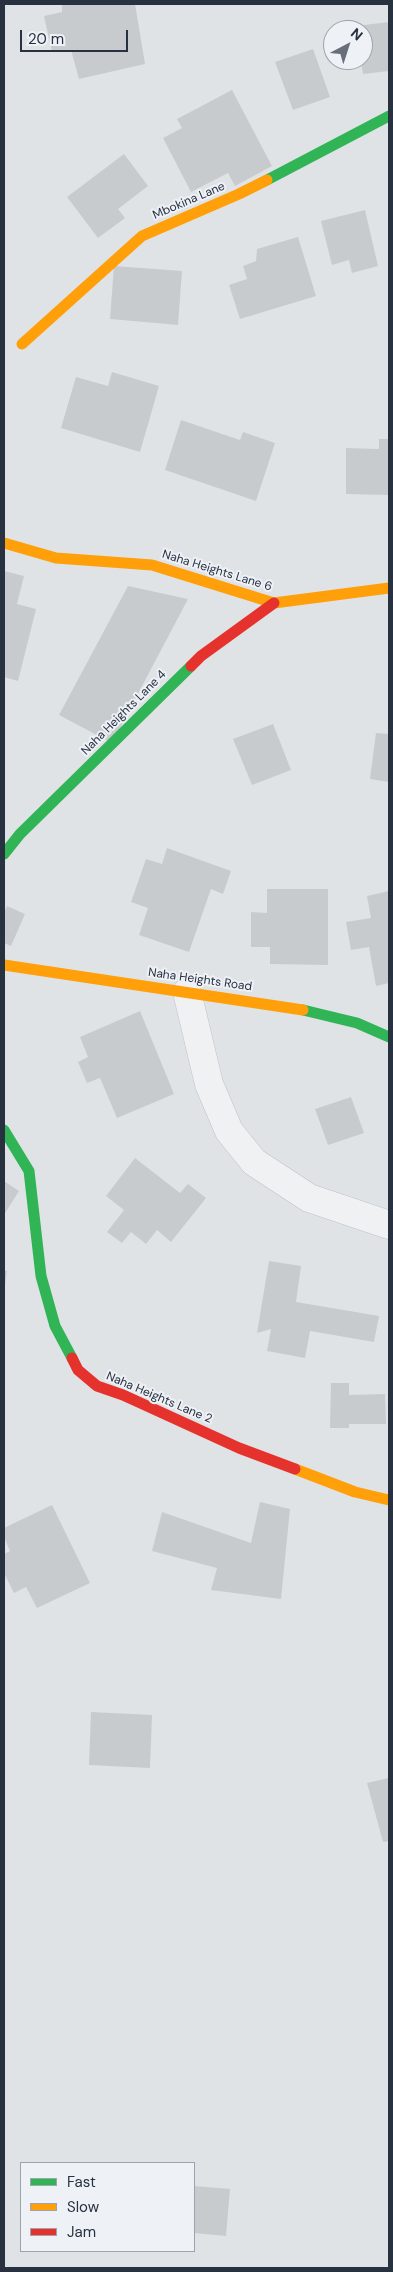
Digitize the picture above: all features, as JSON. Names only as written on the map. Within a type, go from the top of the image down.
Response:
[{"type":"street","name":"Mbokina Lane","points":[[22,344],[142,236],[239,194],[389,116]]},
{"type":"street","name":"Naha Heights Lane 6","points":[[4,544],[56,558],[152,565],[274,603]]},
{"type":"street","points":[[274,603],[389,588]]},
{"type":"street","name":"Naha Heights Lane 4","points":[[4,854],[20,834],[201,656],[274,603]]},
{"type":"street","name":"Naha Heights Road","points":[[4,966],[292,1007],[357,1023],[389,1037]]},
{"type":"street","points":[[187,992],[209,1084],[229,1131],[254,1162],[309,1198],[389,1225]]},
{"type":"street","name":"Naha Heights Lane 2","points":[[4,1130],[28,1171],[41,1276],[54,1326],[78,1370],[97,1386],[123,1395],[239,1448],[355,1492],[389,1500]]},
{"type":"building","points":[[62,4],[135,4],[145,64],[79,79],[71,50],[52,52],[44,16],[62,12]]},
{"type":"building","points":[[389,22],[389,71],[363,74],[362,70],[373,70],[373,24]]},
{"type":"building","points":[[313,49],[330,97],[293,110],[275,62]]},
{"type":"building","points":[[232,90],[272,166],[235,186],[228,173],[191,192],[163,138],[182,128],[177,119]]},
{"type":"building","points":[[124,154],[148,186],[118,209],[125,218],[98,238],[67,197]]},
{"type":"building","points":[[365,210],[378,266],[352,273],[349,260],[332,265],[321,221]]},
{"type":"building","points":[[298,237],[316,296],[240,319],[229,285],[247,279],[243,266],[256,261],[257,249]]},
{"type":"building","points":[[114,266],[182,271],[178,325],[110,319]]},
{"type":"building","points":[[112,372],[159,386],[140,452],[61,428],[76,377],[108,386]]},
{"type":"building","points":[[181,420],[240,440],[243,432],[275,443],[256,501],[165,470]]},
{"type":"building","points":[[379,439],[389,439],[389,495],[346,494],[346,448],[379,449]]},
{"type":"building","points":[[4,571],[24,576],[17,604],[36,609],[18,681],[4,677]]},
{"type":"building","points":[[128,586],[188,599],[112,743],[59,715]]},
{"type":"building","points":[[273,724],[291,770],[252,785],[233,739]]},
{"type":"building","points":[[376,733],[389,734],[389,782],[370,779]]},
{"type":"building","points":[[167,848],[231,871],[223,894],[211,889],[189,952],[139,935],[148,908],[131,902],[146,859],[162,864]]},
{"type":"building","points":[[267,889],[328,889],[328,965],[270,964],[270,947],[251,947],[251,912],[267,913]]},
{"type":"building","points":[[389,891],[389,983],[376,986],[369,947],[351,950],[346,922],[371,918],[367,896]]},
{"type":"building","points":[[7,906],[25,914],[11,946],[4,943],[4,913]]},
{"type":"building","points":[[140,1011],[174,1094],[117,1118],[100,1078],[87,1083],[78,1062],[88,1057],[80,1037]]},
{"type":"building","points":[[351,1097],[364,1133],[328,1145],[315,1109]]},
{"type":"building","points":[[135,1158],[180,1193],[188,1184],[206,1198],[171,1242],[157,1230],[146,1244],[131,1232],[122,1243],[107,1232],[124,1210],[106,1196]]},
{"type":"building","points":[[4,1181],[19,1191],[4,1215]]},
{"type":"building","points":[[269,1261],[301,1266],[296,1302],[379,1316],[374,1342],[310,1331],[305,1358],[267,1351],[271,1329],[257,1333]]},
{"type":"building","points":[[4,1270],[7,1271],[5,1285],[4,1285]]},
{"type":"building","points":[[331,1383],[349,1383],[349,1395],[385,1394],[386,1424],[349,1424],[349,1428],[330,1428]]},
{"type":"building","points":[[260,1502],[290,1509],[281,1599],[211,1590],[217,1568],[152,1551],[162,1512],[251,1543]]},
{"type":"building","points":[[52,1505],[90,1583],[37,1608],[26,1587],[14,1593],[4,1573],[4,1554],[10,1551],[4,1537],[4,1528]]},
{"type":"building","points":[[91,1712],[152,1715],[150,1768],[89,1765]]},
{"type":"building","points":[[389,1778],[389,1841],[383,1842],[367,1783]]},
{"type":"building","points":[[195,2186],[230,2189],[226,2236],[195,2233]]},
{"type":"traffic: fast","points":[[267,180],[389,116]]},
{"type":"traffic: fast","points":[[4,854],[20,834],[191,666]]},
{"type":"traffic: fast","points":[[303,1010],[357,1023],[389,1037]]},
{"type":"traffic: fast","points":[[4,1130],[29,1171],[41,1276],[55,1326],[72,1358]]},
{"type":"traffic: slow","points":[[22,344],[142,236],[267,180]]},
{"type":"traffic: slow","points":[[4,543],[56,558],[152,565],[274,603],[389,588]]},
{"type":"traffic: slow","points":[[4,965],[303,1010]]},
{"type":"traffic: slow","points":[[295,1469],[355,1492],[389,1500]]},
{"type":"traffic: jam","points":[[191,666],[201,656],[274,603]]},
{"type":"traffic: jam","points":[[72,1358],[78,1370],[97,1386],[123,1395],[239,1448],[295,1469]]}]
